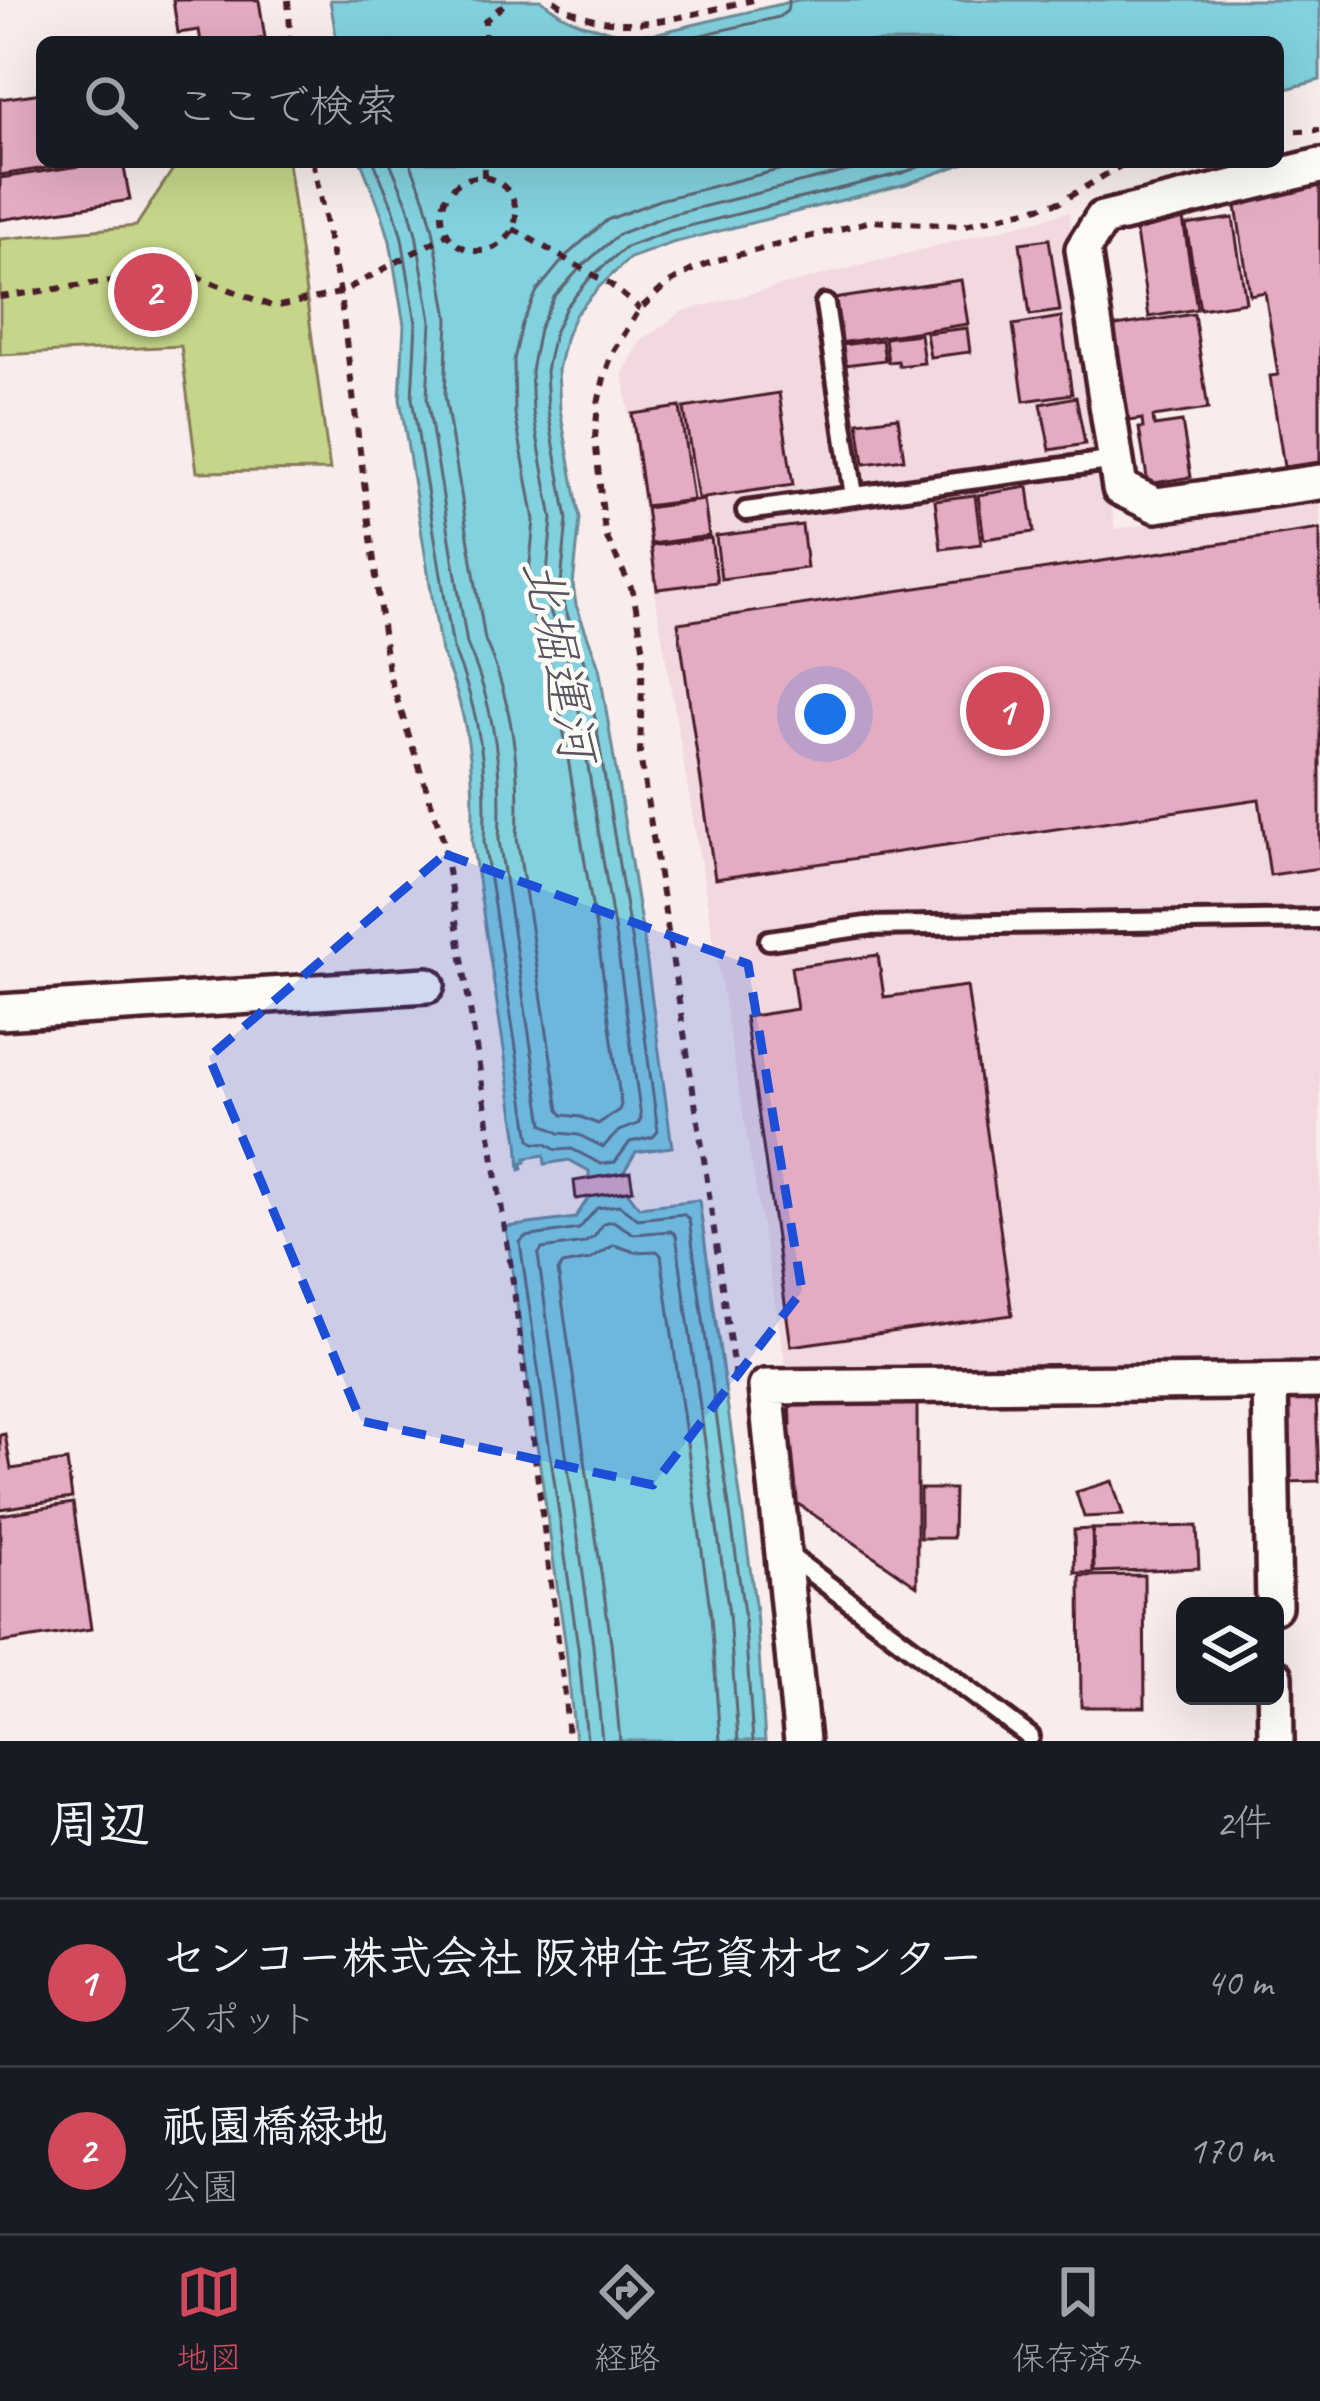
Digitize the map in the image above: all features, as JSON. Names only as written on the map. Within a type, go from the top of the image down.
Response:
[{"type":"street","points":[[1320,166],[1102,219],[1083,248],[1120,488],[1156,505],[1320,482]]},
{"type":"street","points":[[0,1012],[427,985]]},
{"type":"street","points":[[802,1741],[766,1388],[1320,1382]]},
{"type":"street","points":[[1270,1383],[1274,1597]]},
{"type":"street","points":[[1275,1705],[1276,1741]]},
{"type":"lane","points":[[825,304],[854,496]]},
{"type":"lane","points":[[746,511],[1116,460]]},
{"type":"lane","points":[[769,940],[866,926],[1320,919]]},
{"type":"lane","points":[[783,1551],[1030,1737]]},
{"type":"path","points":[[288,0],[291,36]]},
{"type":"path","points":[[485,36],[485,21],[509,0]]},
{"type":"path","points":[[554,0],[581,16],[638,24],[753,0]]},
{"type":"path","points":[[1284,132],[1320,130]]},
{"type":"path","points":[[315,168],[340,293],[388,672],[443,839],[504,1221],[566,1695],[568,1741]]},
{"type":"path","points":[[484,168],[484,177]]},
{"type":"path","points":[[738,1397],[640,755],[643,645],[633,592],[605,534],[595,438],[604,374],[640,309],[692,269],[871,221],[961,226],[1060,202],[1117,168]]},
{"type":"path","points":[[484,177],[498,182],[512,197],[516,218],[498,246],[476,251],[448,234],[442,209],[453,187],[484,177]]},
{"type":"path","points":[[513,229],[611,285],[640,309]]},
{"type":"path","points":[[0,296],[182,271],[274,307],[340,293],[448,234]]},
{"type":"highlighted area","points":[[445,854],[748,964],[802,1291],[653,1485],[361,1421],[209,1057]]},
{"type":"shaded area","points":[[1069,212],[1115,529],[1320,501],[1320,1369],[806,1380],[786,1368],[655,594],[623,373],[641,341],[683,311]]},
{"type":"green space","points":[[174,168],[289,168],[330,470],[197,472],[181,346],[0,355],[0,239],[136,226]]},
{"type":"water","points":[[330,0],[541,0],[582,24],[623,34],[654,34],[798,0],[1320,0],[1320,80],[1284,89],[1284,36],[336,36]]},
{"type":"water","name":"北堀運河","points":[[363,168],[951,168],[630,258],[575,315],[566,336],[558,370],[560,409],[580,519],[573,585],[599,667],[672,1147],[636,1152],[623,1173],[589,1178],[589,1171],[569,1160],[545,1164],[544,1155],[526,1158],[520,1170],[472,841],[469,745],[441,652],[400,399],[404,325],[382,214]]},
{"type":"water","points":[[627,1191],[639,1207],[699,1200],[756,1611],[765,1741],[575,1741],[506,1227],[575,1218],[589,1197]]},
{"type":"building","points":[[173,0],[259,0],[265,36],[200,36],[199,30],[178,33]]},
{"type":"building","points":[[36,94],[36,168],[46,168],[0,175],[0,99]]},
{"type":"building","points":[[66,168],[124,168],[130,200],[0,220],[0,178]]},
{"type":"building","points":[[1320,178],[1320,462],[1284,467],[1270,376],[1278,375],[1265,292],[1250,295],[1236,206],[1243,205],[1242,199],[1299,190],[1298,181]]},
{"type":"building","points":[[1233,218],[1246,302],[1200,309],[1186,225]]},
{"type":"building","points":[[1183,219],[1197,309],[1149,317],[1135,226]]},
{"type":"building","points":[[1049,239],[1060,311],[1030,315],[1020,243]]},
{"type":"building","points":[[961,280],[968,324],[840,343],[833,299]]},
{"type":"building","points":[[1194,314],[1208,409],[1153,417],[1154,426],[1182,422],[1191,477],[1148,484],[1139,428],[1143,428],[1142,419],[1117,423],[1103,328]]},
{"type":"building","points":[[1061,317],[1072,394],[1024,401],[1013,325]]},
{"type":"building","points":[[967,328],[970,352],[930,357],[926,333]]},
{"type":"building","points":[[920,334],[924,363],[899,366],[898,361],[888,362],[885,338]]},
{"type":"building","points":[[882,340],[885,360],[844,365],[841,345]]},
{"type":"building","points":[[779,393],[793,485],[698,499],[684,408]]},
{"type":"building","points":[[1076,397],[1085,444],[1050,450],[1041,404]]},
{"type":"building","points":[[680,407],[693,500],[645,506],[632,414]]},
{"type":"building","points":[[898,417],[904,459],[864,464],[858,422]]},
{"type":"building","points":[[1028,487],[1034,532],[984,539],[978,495]]},
{"type":"building","points":[[975,495],[981,544],[941,549],[935,500]]},
{"type":"building","points":[[704,500],[709,536],[651,544],[646,508]]},
{"type":"building","points":[[802,525],[807,568],[721,579],[716,536]]},
{"type":"building","points":[[1320,529],[1320,868],[1270,875],[1259,799],[715,879],[678,623]]},
{"type":"building","points":[[711,538],[717,582],[657,589],[651,546]]},
{"type":"building","points":[[878,955],[884,997],[967,986],[1012,1315],[791,1346],[745,1017],[797,1009],[791,967]]},
{"type":"building","points":[[630,1172],[633,1190],[576,1199],[574,1181]]},
{"type":"building","points":[[904,1398],[917,1404],[917,1586],[791,1499],[786,1424],[791,1424],[790,1399]]},
{"type":"building","points":[[1316,1398],[1319,1481],[1286,1482],[1283,1399]]},
{"type":"building","points":[[5,1434],[11,1469],[67,1461],[72,1498],[0,1509],[0,1435]]},
{"type":"building","points":[[1112,1481],[1123,1515],[1084,1517],[1076,1492]]},
{"type":"building","points":[[920,1489],[954,1489],[953,1538],[920,1538]]},
{"type":"building","points":[[73,1503],[91,1629],[0,1643],[0,1515]]},
{"type":"building","points":[[1197,1526],[1199,1568],[1094,1572],[1093,1529]]},
{"type":"building","points":[[1092,1529],[1093,1573],[1075,1573],[1074,1530]]},
{"type":"building","points":[[1144,1575],[1145,1707],[1081,1707],[1080,1576]]},
{"type":"place","name":"祇園橋緑地","points":[[153,292]]},
{"type":"place","name":"センコー株式会社 阪神住宅資材センター","points":[[1005,711]]}]
